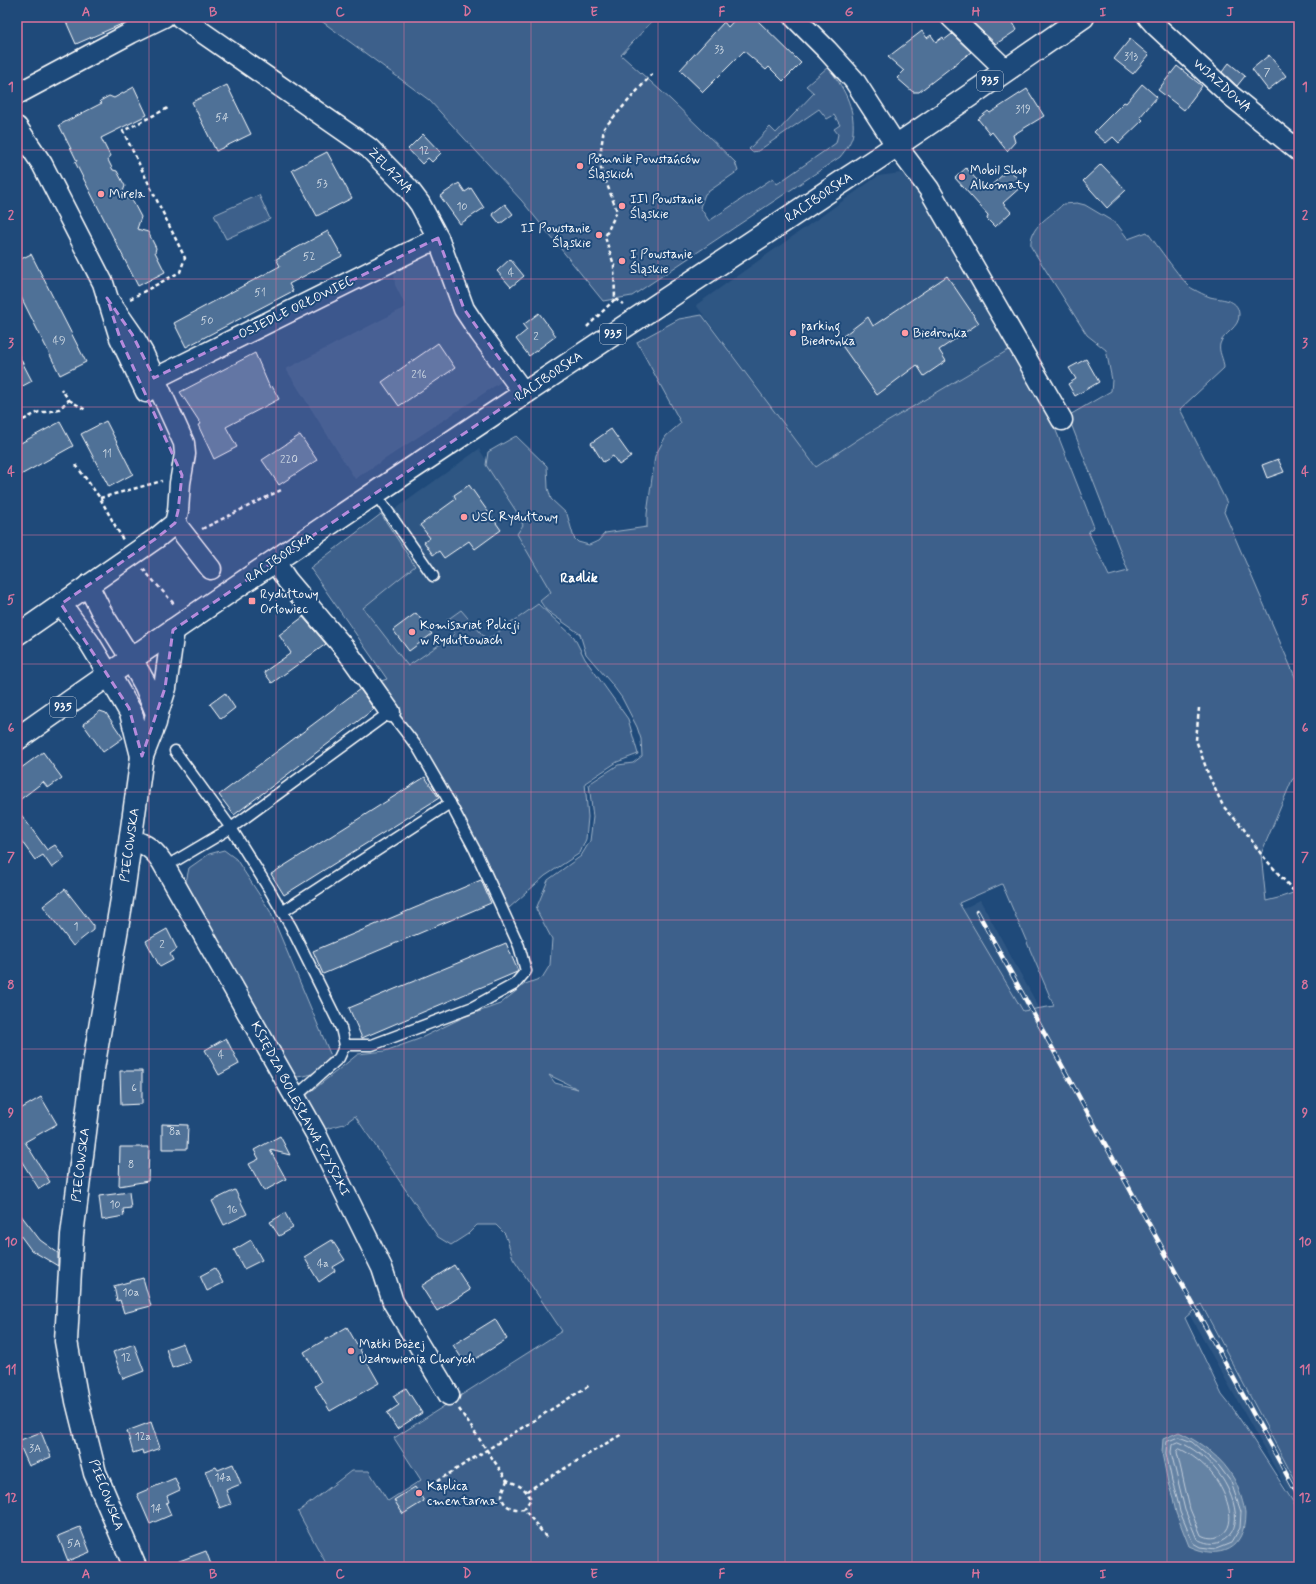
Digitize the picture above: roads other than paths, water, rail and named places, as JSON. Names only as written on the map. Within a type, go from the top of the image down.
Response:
[{"type":"main road","name":"RACIBORSKA","points":[[17,739],[131,659],[375,493],[846,180],[1083,17]]},
{"type":"main road","name":"PIECOWSKA","points":[[135,1567],[95,1473],[77,1401],[66,1342],[72,1235],[93,1068],[123,893],[142,756],[155,723],[165,688],[174,630]]},
{"type":"main road","points":[[131,659],[146,686],[157,713]]},
{"type":"main road","name":"PIECOWSKA","points":[[109,675],[131,713],[142,756]]},
{"type":"street","points":[[17,94],[164,17]]},
{"type":"street","name":"ŻELAZNA","points":[[180,17],[369,148],[408,188],[420,204],[438,238],[464,308],[480,333],[524,393]]},
{"type":"street","points":[[794,17],[828,50],[854,80],[896,145],[932,196],[1062,420]]},
{"type":"street","points":[[951,17],[1006,70]]},
{"type":"street","name":"WJAZDOWA","points":[[1148,17],[1230,95],[1299,151]]},
{"type":"street","points":[[17,127],[42,164],[103,283],[108,298],[132,334],[148,380],[184,443],[185,454],[178,510],[180,530],[211,569]]},
{"type":"street","name":"OSIEDLE ORŁOWIEC","points":[[148,380],[438,238]]},
{"type":"street","points":[[17,635],[158,537],[180,530]]},
{"type":"street","points":[[275,562],[287,580],[346,650],[390,712]]},
{"type":"street","points":[[88,585],[101,611],[131,659]]},
{"type":"street","points":[[61,604],[89,642],[109,675]]},
{"type":"street","name":"KSIĘDZA BOLESŁAWA SZYSZKI","points":[[130,840],[141,843],[150,848],[160,858],[315,1132],[382,1268],[394,1302],[449,1395]]},
{"type":"lane","points":[[375,493],[434,576]]},
{"type":"lane","points":[[165,867],[231,828],[390,712],[418,748],[475,850],[519,946],[526,971],[515,984],[473,1007],[372,1045],[345,1045]]},
{"type":"lane","points":[[175,751],[231,828],[282,912],[340,1028],[345,1045],[339,1058],[295,1097]]},
{"type":"lane","points":[[282,912],[450,803]]},
{"type":"water","points":[[1179,1432],[1210,1451],[1224,1464],[1236,1482],[1245,1511],[1244,1526],[1241,1536],[1229,1549],[1220,1552],[1211,1552],[1189,1546],[1176,1513],[1162,1453],[1163,1439]]},
{"type":"railway","points":[[977,911],[1299,1497]]},
{"type":"place","name":"Pomnik Powstańców Śląskich","points":[[580,166]]},
{"type":"place","name":"Mobil Shop Alkomaty","points":[[962,177]]},
{"type":"place","name":"Mirela","points":[[101,194]]},
{"type":"place","name":"III Powstanie Śląskie","points":[[622,206]]},
{"type":"place","name":"II Powstanie Śląskie","points":[[599,235]]},
{"type":"place","name":"I Powstanie Śląskie","points":[[622,261]]},
{"type":"place","name":"parking Biedronka","points":[[793,333]]},
{"type":"place","name":"Biedronka","points":[[905,333]]},
{"type":"place","name":"USC Rydułtowy","points":[[464,517]]},
{"type":"place","name":"Rydułtowy Orłowiec","points":[[252,601]]},
{"type":"place","name":"Komisariat Policji w Rydułtowach","points":[[412,632]]},
{"type":"place","name":"Matki Bożej Uzdrowienia Chorych","points":[[351,1351]]},
{"type":"place","name":"Kaplica cmentarna","points":[[419,1493]]},
{"type":"district","name":"Radlik","points":[[579,578]]}]
